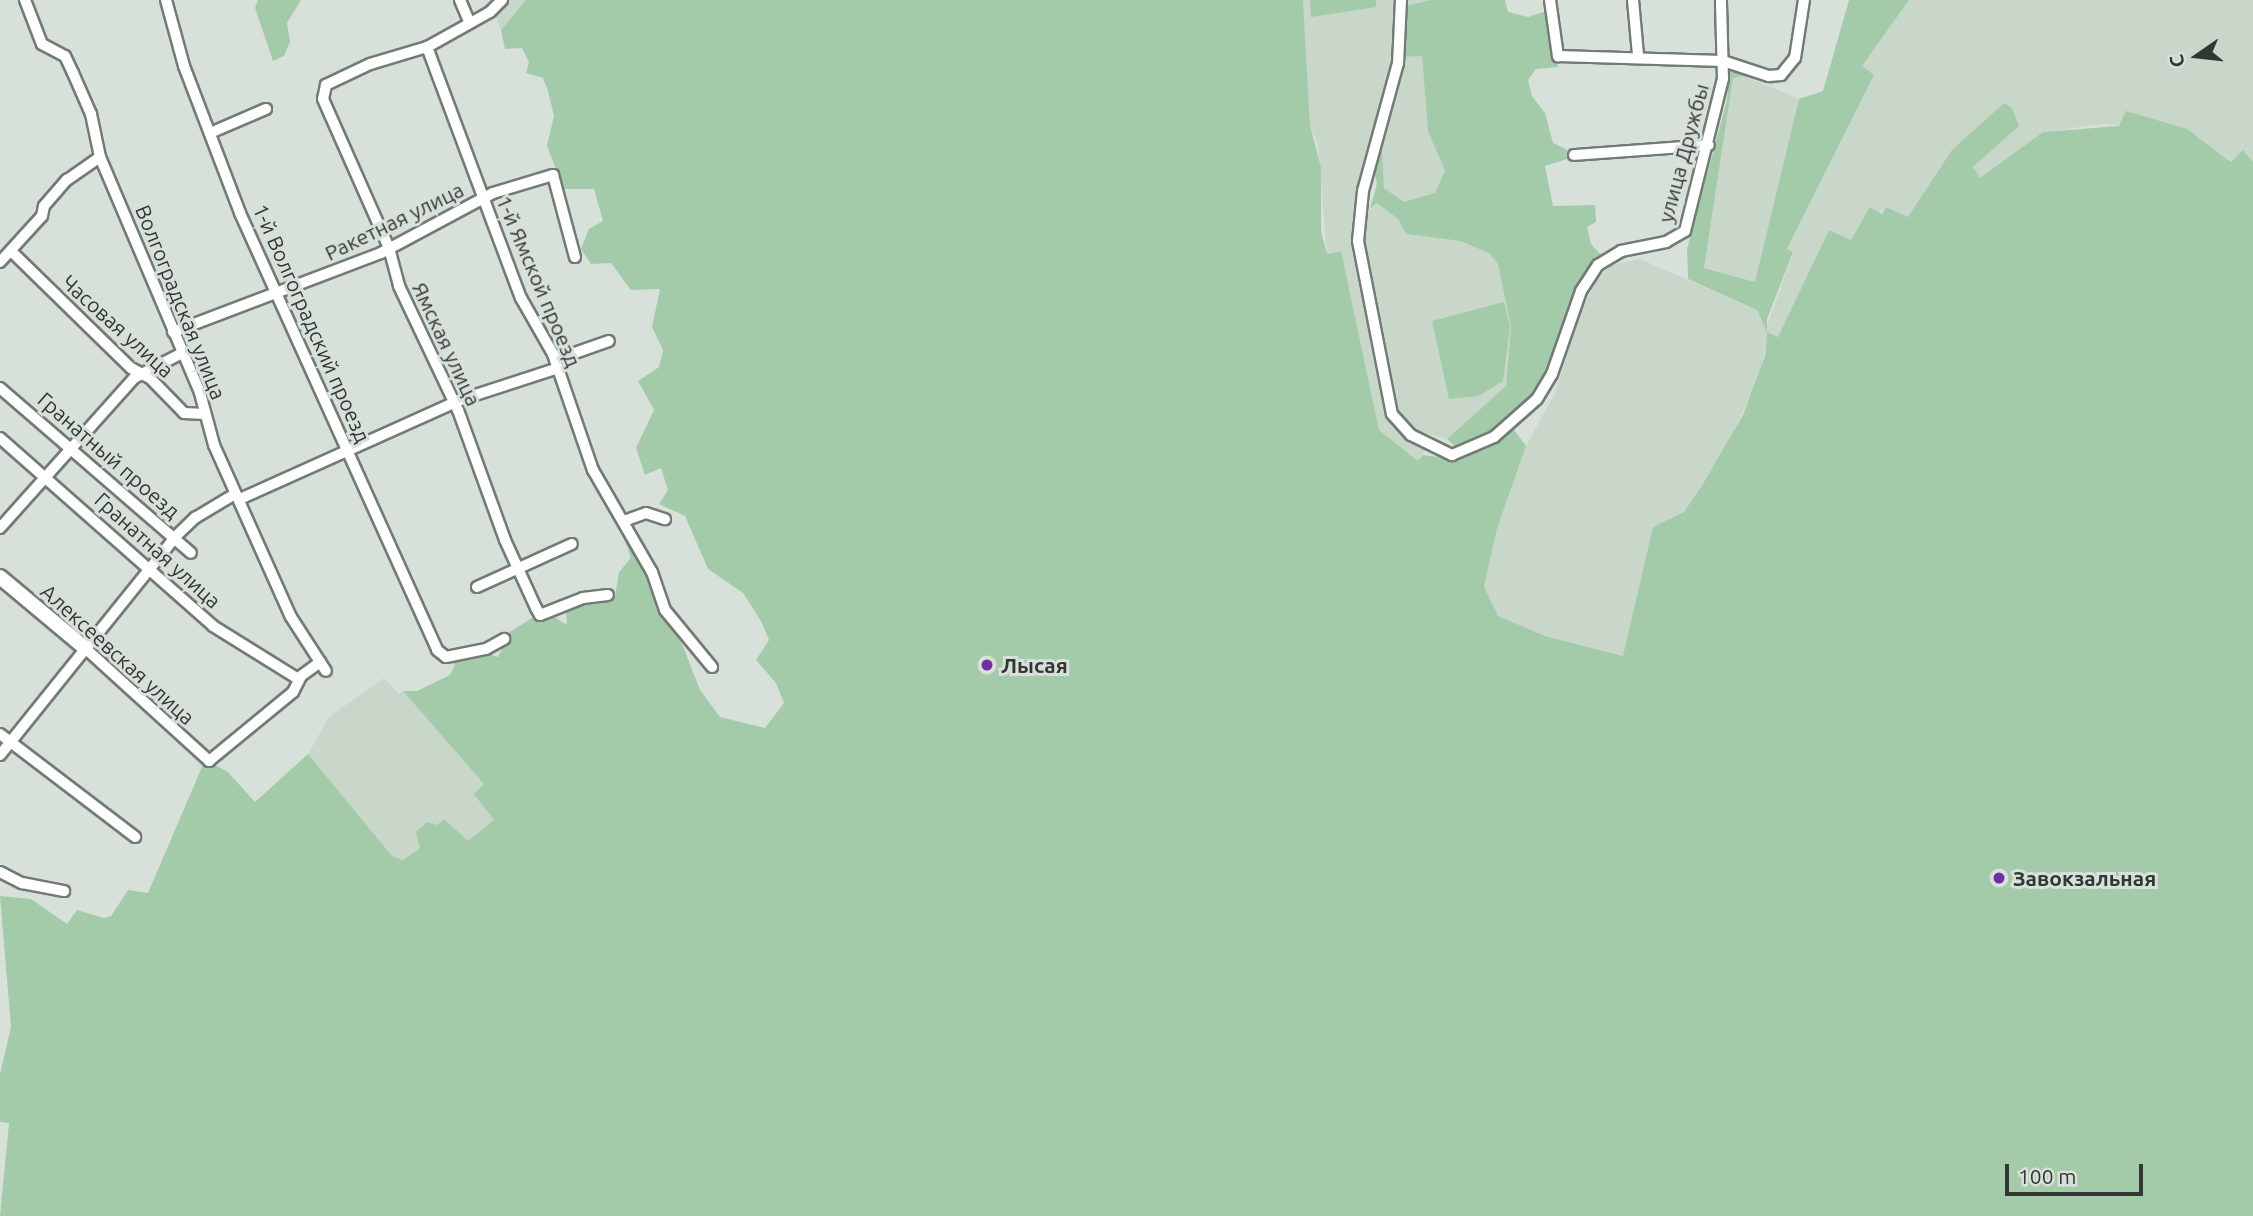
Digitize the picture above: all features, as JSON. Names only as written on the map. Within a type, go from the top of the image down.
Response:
[{"type":"street","name":"Волгоградская улица","points":[[25,0],[42,44],[65,56],[73,72],[91,114],[100,156],[182,352],[238,496],[291,617],[323,666],[298,679]]},
{"type":"street","name":"1-й Волгоградский проезд","points":[[166,0],[184,66],[274,294],[350,451],[441,657],[486,649],[504,639]]},
{"type":"street","points":[[460,0],[470,23]]},
{"type":"street","points":[[426,47],[470,23],[502,0]]},
{"type":"street","name":"улица Дружбы","points":[[1401,0],[1398,63],[1357,227],[1397,424],[1444,455],[1464,452],[1507,427],[1538,399],[1552,374],[1577,299],[1604,260],[1621,251],[1666,242],[1685,231],[1709,145],[1723,61],[1721,0]]},
{"type":"street","points":[[1550,0],[1558,56],[1638,55],[1723,61],[1769,76],[1790,68],[1802,33],[1804,0]]},
{"type":"street","points":[[1633,0],[1638,55]]},
{"type":"street","name":"Ямская улица","points":[[426,47],[370,64],[323,89],[326,112],[389,248],[399,286],[453,403],[540,615],[583,598],[608,595]]},
{"type":"street","name":"1-й Ямской проезд","points":[[426,47],[522,298],[555,364],[593,470],[652,572],[666,610],[712,667]]},
{"type":"street","points":[[210,133],[265,109]]},
{"type":"street","points":[[1574,155],[1709,145]]},
{"type":"street","points":[[0,262],[67,180],[100,156]]},
{"type":"street","name":"Ракетная улица","points":[[173,332],[389,248],[483,200],[553,175],[575,257]]},
{"type":"street","name":"Часовая улица","points":[[11,251],[184,413],[205,414]]},
{"type":"street","points":[[0,755],[85,648],[152,570],[175,537],[195,518],[300,468],[350,451],[453,403],[609,341]]},
{"type":"street","points":[[0,528],[71,447],[141,374],[182,352]]},
{"type":"street","name":"Гранатный проезд","points":[[0,388],[191,553]]},
{"type":"street","name":"Гранатная улица","points":[[0,438],[213,626],[298,679]]},
{"type":"street","points":[[624,521],[646,513],[665,519]]},
{"type":"street","points":[[477,587],[572,544]]},
{"type":"street","name":"Алексеевская улица","points":[[0,577],[85,648],[209,761],[293,692],[298,679]]},
{"type":"street","points":[[0,734],[135,837]]},
{"type":"street","points":[[0,872],[22,883],[64,891]]},
{"type":"shaded area","points":[[508,0],[526,0],[501,30],[495,15]]},
{"type":"shaded area","points":[[1303,0],[1431,0],[1397,55],[1360,182],[1354,225],[1390,415],[1409,438],[1426,449],[1418,462],[1379,430],[1340,251],[1327,254],[1318,145],[1310,125]]},
{"type":"shaded area","points":[[1909,0],[2253,0],[2253,162],[2243,151],[2232,162],[2187,129],[2103,124],[2043,132],[1980,179],[1973,167],[2019,126],[1908,217],[1886,207],[1851,241],[1829,230],[1779,337],[1767,333],[1761,374],[1725,449],[1684,512],[1653,528],[1624,656],[1545,636],[1498,617],[1484,588],[1497,529],[1526,446],[1555,393],[1580,313],[1598,279],[1611,265],[1640,259],[1757,310],[1766,329],[1793,253],[1787,250],[1873,75],[1861,66]]},
{"type":"shaded area","points":[[1422,56],[1428,131],[1445,171],[1435,193],[1404,203],[1384,188],[1381,130],[1403,57]]},
{"type":"shaded area","points":[[1745,76],[1799,99],[1756,282],[1703,268],[1733,77]]},
{"type":"shaded area","points":[[1377,203],[1398,219],[1406,234],[1460,241],[1489,253],[1498,264],[1511,327],[1506,386],[1447,439],[1414,430],[1395,411],[1361,241],[1364,217]]},
{"type":"shaded area","points":[[384,678],[399,694],[403,691],[484,784],[495,820],[468,842],[444,819],[420,848],[403,860],[392,856],[308,754],[329,717]]},
{"type":"green space","points":[[258,0],[301,0],[287,23],[290,42],[284,56],[273,61],[255,8]]},
{"type":"green space","points":[[526,0],[1303,0],[1310,125],[1321,168],[1321,231],[1327,254],[1341,251],[1379,430],[1418,461],[1423,455],[1455,459],[1512,427],[1526,446],[1497,529],[1484,587],[1498,616],[1545,636],[1623,656],[1653,527],[1684,512],[1704,482],[1743,415],[1765,356],[1767,332],[1778,337],[1829,230],[1851,240],[1870,207],[1882,214],[1886,207],[1908,217],[1952,150],[2004,103],[2012,108],[2019,126],[1973,167],[1980,178],[2043,132],[2119,126],[2126,111],[2187,129],[2231,162],[2243,150],[2253,162],[2253,1216],[0,1216],[9,1123],[0,1122],[0,1074],[11,1027],[0,896],[31,899],[67,924],[77,910],[104,918],[111,916],[128,890],[148,893],[205,760],[228,772],[255,802],[308,754],[392,856],[403,860],[420,848],[416,832],[427,822],[437,825],[444,819],[468,841],[494,820],[474,794],[484,784],[403,691],[417,691],[450,675],[455,665],[449,660],[485,653],[498,657],[511,631],[534,617],[550,614],[567,625],[566,610],[580,601],[615,596],[619,572],[631,558],[616,515],[679,636],[700,690],[720,717],[765,728],[784,703],[776,683],[756,660],[769,640],[761,621],[743,593],[708,569],[685,516],[659,504],[668,490],[661,468],[645,475],[636,448],[654,410],[638,381],[659,367],[663,350],[652,327],[660,289],[631,290],[611,263],[591,264],[581,249],[589,229],[603,221],[594,189],[564,189],[547,146],[554,116],[543,78],[526,73],[529,62],[522,48],[505,49],[501,30]]},
{"type":"green space","points":[[1310,0],[1376,0],[1376,7],[1311,17]]},
{"type":"green space","points":[[1431,0],[1505,0],[1508,12],[1528,17],[1546,11],[1558,67],[1536,69],[1528,80],[1532,96],[1545,113],[1553,143],[1566,149],[1567,159],[1545,166],[1553,206],[1595,205],[1596,222],[1587,227],[1591,244],[1602,256],[1571,303],[1550,373],[1534,397],[1493,434],[1459,450],[1447,439],[1506,386],[1511,327],[1498,264],[1489,253],[1460,241],[1406,234],[1398,219],[1377,203],[1370,209],[1377,184],[1372,162],[1381,130],[1384,188],[1404,202],[1435,193],[1445,171],[1428,131],[1422,56],[1403,57],[1405,6]]},
{"type":"green space","points":[[1849,0],[1909,0],[1862,66],[1874,75],[1787,249],[1793,252],[1767,319],[1767,332],[1757,310],[1688,279],[1687,249],[1727,100],[1729,71],[1779,78],[1772,85],[1745,76],[1733,78],[1704,268],[1755,282],[1799,99],[1823,91]]},
{"type":"green space","points":[[1504,302],[1510,327],[1503,381],[1478,396],[1449,399],[1432,321]]},
{"type":"place","name":"Лысая","points":[[987,665]]},
{"type":"place","name":"Завокзальная","points":[[1999,878]]}]
